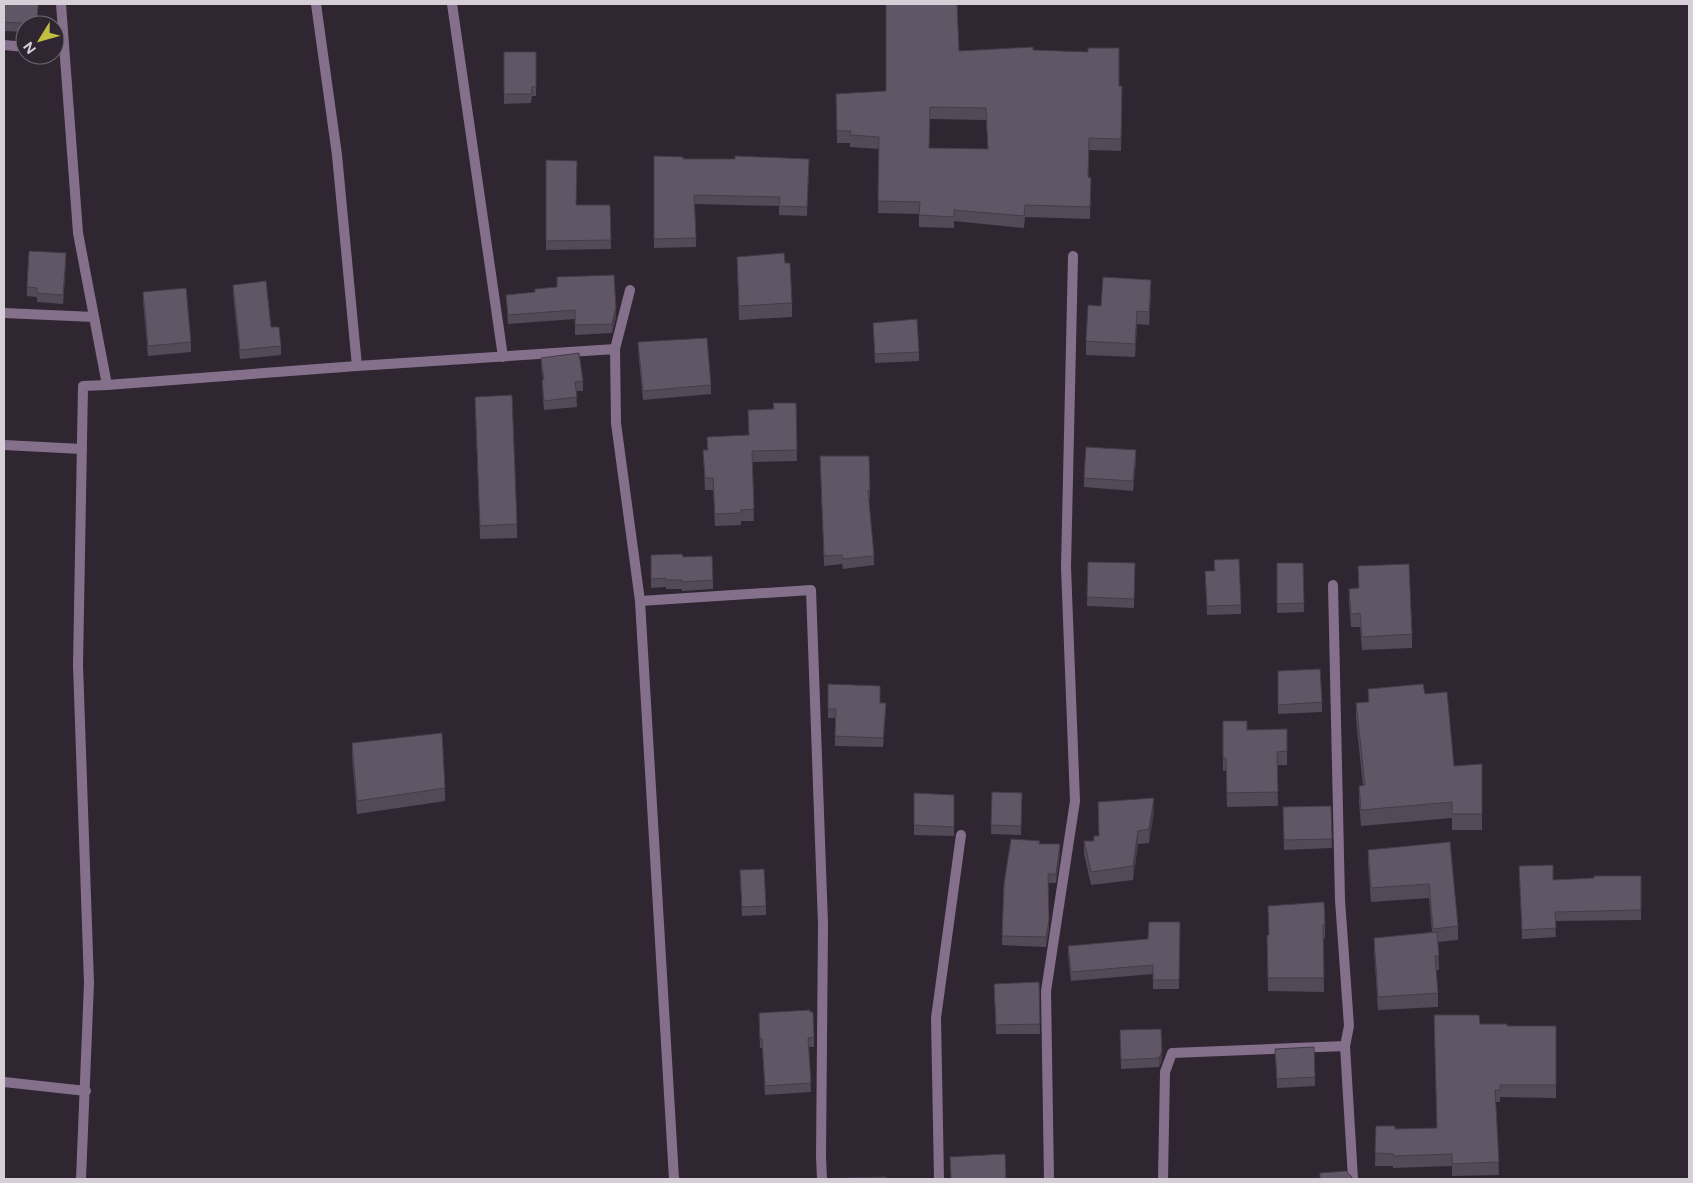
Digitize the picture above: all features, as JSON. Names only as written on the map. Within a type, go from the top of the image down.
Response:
[{"type":"street","points":[[316,4],[336,155],[357,366]]},
{"type":"street","points":[[452,4],[503,357]]},
{"type":"street","points":[[62,65],[78,233],[107,385]]},
{"type":"street","points":[[1049,1179],[1046,991],[1075,801],[1066,567],[1073,256]]},
{"type":"street","points":[[630,290],[614,349],[616,423],[640,601],[674,1179]]},
{"type":"street","points":[[4,313],[94,317]]},
{"type":"street","points":[[81,1179],[89,983],[78,665],[83,386],[614,349]]},
{"type":"street","points":[[4,445],[82,449]]},
{"type":"street","points":[[1333,586],[1340,900],[1349,1026],[1345,1046],[1353,1179]]},
{"type":"street","points":[[640,601],[811,590],[824,924],[820,1156],[822,1179]]},
{"type":"street","points":[[939,1179],[936,1018],[961,835]]},
{"type":"street","points":[[1163,1179],[1165,1072],[1172,1053],[1345,1046]]},
{"type":"street","points":[[4,1082],[86,1092]]},
{"type":"building","points":[[4,4],[38,4],[37,15],[15,15],[15,23],[4,22]]},
{"type":"building","points":[[886,4],[957,4],[959,51],[1033,47],[1033,50],[1088,52],[1088,48],[1119,48],[1119,86],[1122,86],[1121,139],[1089,138],[1088,177],[1091,178],[1090,207],[1025,205],[1024,216],[954,210],[954,217],[919,215],[920,202],[878,201],[879,137],[850,135],[851,131],[837,131],[836,94],[886,91]],"holes":[[[930,107],[986,108],[988,149],[929,148]]]},
{"type":"building","points":[[504,52],[536,52],[536,87],[532,87],[531,94],[504,94]]},
{"type":"building","points":[[654,156],[683,157],[683,159],[735,159],[735,156],[809,159],[807,207],[779,206],[780,197],[694,195],[696,238],[654,239]]},
{"type":"building","points":[[546,160],[577,161],[576,205],[610,205],[611,240],[546,241]]},
{"type":"building","points":[[29,251],[66,253],[63,295],[37,293],[37,288],[27,287]]},
{"type":"building","points":[[784,253],[785,263],[790,263],[792,303],[739,306],[737,257]]},
{"type":"building","points":[[614,275],[616,308],[612,324],[575,325],[575,310],[508,315],[506,295],[535,292],[535,289],[557,287],[557,277]]},
{"type":"building","points":[[1103,277],[1151,280],[1149,312],[1137,311],[1135,344],[1086,341],[1088,305],[1101,306]]},
{"type":"building","points":[[266,281],[271,327],[279,327],[281,346],[240,350],[233,285]]},
{"type":"building","points":[[186,288],[191,342],[148,346],[143,292]]},
{"type":"building","points":[[917,319],[919,352],[875,354],[873,323]]},
{"type":"building","points":[[707,338],[711,385],[643,391],[638,342]]},
{"type":"building","points":[[579,353],[583,381],[575,382],[577,397],[544,401],[541,358]]},
{"type":"building","points":[[512,395],[517,524],[480,526],[475,397]]},
{"type":"building","points":[[773,403],[796,403],[797,450],[752,451],[754,509],[741,510],[741,513],[715,514],[713,478],[705,478],[703,450],[708,450],[707,437],[749,435],[748,410],[774,409]]},
{"type":"building","points":[[1086,447],[1136,450],[1133,481],[1084,478]]},
{"type":"building","points":[[820,456],[869,456],[870,490],[868,490],[874,556],[843,559],[842,555],[824,556]]},
{"type":"building","points":[[682,554],[683,557],[712,556],[713,580],[682,582],[682,580],[666,580],[666,578],[651,579],[651,555]]},
{"type":"building","points":[[1239,559],[1241,605],[1207,606],[1205,571],[1215,571],[1214,560]]},
{"type":"building","points":[[1088,562],[1135,563],[1134,599],[1087,597]]},
{"type":"building","points":[[1277,563],[1303,563],[1304,603],[1277,604]]},
{"type":"building","points":[[1409,564],[1412,634],[1362,637],[1360,613],[1351,614],[1349,589],[1359,588],[1358,566]]},
{"type":"building","points":[[1320,669],[1322,702],[1278,705],[1278,671]]},
{"type":"building","points":[[828,684],[880,686],[880,703],[886,703],[883,738],[835,736],[836,709],[828,709]]},
{"type":"building","points":[[1423,684],[1425,694],[1447,692],[1454,766],[1482,764],[1482,814],[1452,814],[1452,802],[1361,810],[1359,786],[1365,785],[1356,703],[1369,702],[1368,689]]},
{"type":"building","points":[[1223,721],[1247,721],[1247,730],[1287,729],[1287,751],[1277,752],[1278,792],[1227,793],[1226,758],[1223,758]]},
{"type":"building","points":[[442,733],[445,788],[357,801],[352,743]]},
{"type":"building","points":[[992,792],[1022,793],[1021,826],[991,825]]},
{"type":"building","points":[[914,793],[954,795],[954,827],[914,825]]},
{"type":"building","points":[[1154,798],[1149,829],[1138,831],[1133,866],[1091,872],[1084,841],[1094,841],[1094,836],[1099,836],[1098,802]]},
{"type":"building","points":[[1331,806],[1332,839],[1284,840],[1283,807]]},
{"type":"building","points":[[1011,839],[1040,841],[1039,844],[1060,844],[1056,874],[1048,874],[1049,920],[1046,937],[1002,936],[1004,884]]},
{"type":"building","points":[[1450,842],[1458,926],[1433,929],[1429,884],[1371,888],[1368,850]]},
{"type":"building","points":[[1553,865],[1553,880],[1594,878],[1594,876],[1641,876],[1641,910],[1555,912],[1556,928],[1522,930],[1519,866]]},
{"type":"building","points":[[764,869],[766,906],[742,907],[740,870]]},
{"type":"building","points":[[1324,902],[1324,978],[1268,978],[1268,906]]},
{"type":"building","points":[[1149,922],[1180,922],[1179,980],[1153,980],[1153,965],[1071,972],[1068,946],[1148,939]]},
{"type":"building","points":[[1437,932],[1439,956],[1435,956],[1438,993],[1378,997],[1374,938]]},
{"type":"building","points":[[1039,982],[1040,1024],[996,1025],[994,984]]},
{"type":"building","points":[[810,1010],[810,1012],[813,1012],[814,1037],[808,1038],[811,1083],[765,1086],[759,1013]]},
{"type":"building","points":[[1434,1015],[1479,1015],[1480,1024],[1556,1026],[1556,1085],[1500,1085],[1500,1090],[1495,1090],[1499,1162],[1452,1164],[1452,1154],[1393,1156],[1393,1154],[1375,1153],[1376,1126],[1395,1126],[1395,1129],[1437,1128]]},
{"type":"building","points":[[1161,1029],[1162,1051],[1159,1058],[1121,1060],[1120,1030]]},
{"type":"building","points":[[1314,1047],[1315,1077],[1277,1079],[1275,1049]]},
{"type":"building","points":[[1005,1154],[1006,1179],[951,1179],[950,1157]]},
{"type":"building","points":[[1346,1171],[1352,1179],[1320,1179],[1320,1173]]},
{"type":"building","points":[[886,1177],[886,1179],[812,1179]]}]
